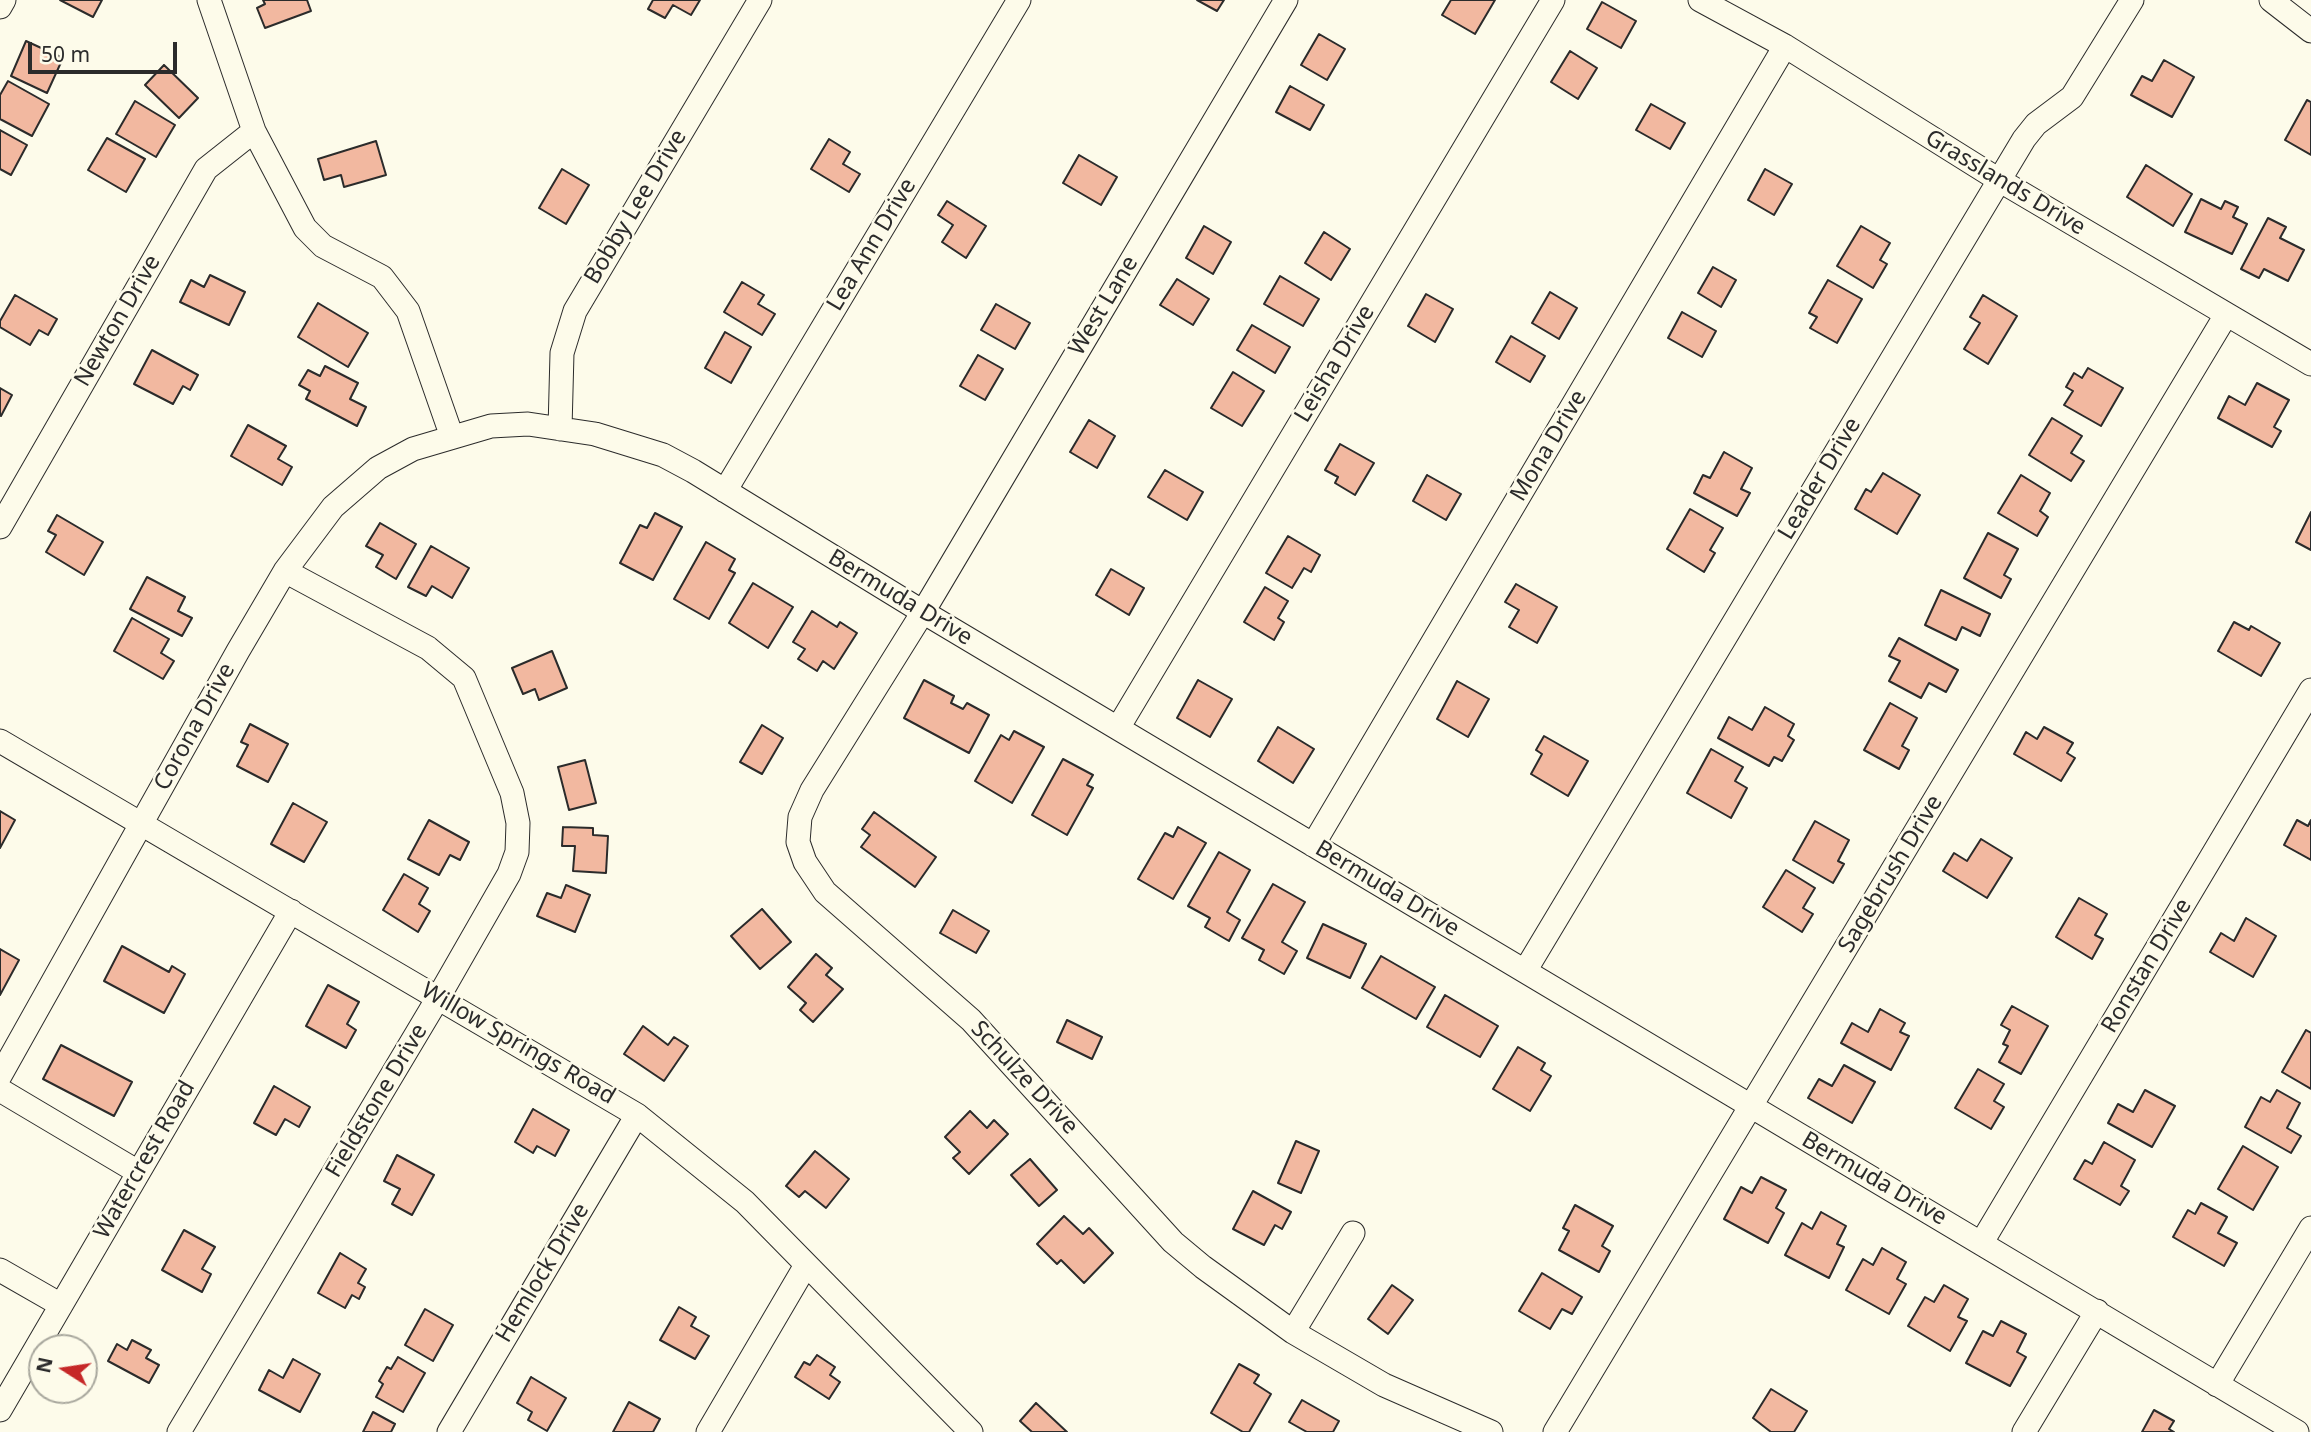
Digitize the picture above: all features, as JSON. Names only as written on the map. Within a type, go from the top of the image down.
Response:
[{"type":"street","points":[[0,7],[4,0]]},
{"type":"street","points":[[209,0],[254,131],[304,228],[323,246],[382,277],[408,311],[452,437]]},
{"type":"street","name":"Bobby Lee Drive","points":[[561,429],[562,353],[575,311],[760,0]]},
{"type":"street","name":"Lea Ann Drive","points":[[725,491],[1019,0]]},
{"type":"street","name":"West Lane","points":[[923,612],[1286,0]]},
{"type":"street","name":"Leisha Drive","points":[[1118,728],[1553,0]]},
{"type":"street","name":"Grasslands Drive","points":[[1700,0],[1785,46],[1999,180],[2311,364]]},
{"type":"street","name":"Leader Drive","points":[[1525,971],[1999,180],[2036,124],[2072,97],[2132,0]]},
{"type":"street","points":[[2271,0],[2311,31]]},
{"type":"street","name":"Mona Drive","points":[[1313,845],[1785,46]]},
{"type":"street","name":"Newton Drive","points":[[0,527],[206,169],[254,131]]},
{"type":"street","name":"Sagebrush Drive","points":[[1555,1432],[2226,314]]},
{"type":"street","name":"Bermuda Drive","points":[[452,437],[491,426],[528,424],[595,435],[663,456],[2297,1432]]},
{"type":"street","name":"Corona Drive","points":[[0,1076],[285,571],[333,507],[353,487],[378,468],[413,449],[452,437]]},
{"type":"street","name":"Fieldstone Drive","points":[[179,1432],[438,998],[509,874],[517,852],[518,823],[512,793],[464,678],[450,663],[391,626],[285,571]]},
{"type":"street","name":"Schulze Drive","points":[[923,612],[812,790],[800,817],[799,842],[804,862],[825,892],[971,1020],[1008,1057],[1173,1242],[1231,1289],[1293,1332],[1384,1385],[1491,1432]]},
{"type":"street","name":"Ronstan Drive","points":[[1982,1242],[2311,690]]},
{"type":"street","name":"Willow Springs Road","points":[[0,741],[637,1115],[745,1202],[971,1432]]},
{"type":"street","name":"Watercrest Road","points":[[0,1409],[291,911]]},
{"type":"street","points":[[0,1090],[138,1172]]},
{"type":"street","name":"Hemlock Drive","points":[[449,1432],[637,1115]]},
{"type":"street","points":[[2217,1385],[2311,1228]]},
{"type":"street","points":[[1293,1332],[1353,1233]]},
{"type":"street","points":[[708,1432],[806,1265]]},
{"type":"street","points":[[0,1270],[61,1305]]},
{"type":"street","points":[[2024,1432],[2097,1311]]},
{"type":"building","points":[[60,0],[102,0],[93,17]]},
{"type":"building","points":[[263,0],[307,0],[311,11],[265,28],[257,8],[265,4]]},
{"type":"building","points":[[653,0],[700,0],[691,15],[673,5],[665,18],[648,9]]},
{"type":"building","points":[[1197,0],[1224,0],[1217,11]]},
{"type":"building","points":[[1451,0],[1495,0],[1475,34],[1442,15]]},
{"type":"building","points":[[1602,2],[1636,21],[1621,48],[1587,29]]},
{"type":"building","points":[[1319,34],[1345,49],[1327,80],[1301,65]]},
{"type":"building","points":[[26,41],[63,58],[47,93],[11,76]]},
{"type":"building","points":[[1570,51],[1597,68],[1578,99],[1551,82]]},
{"type":"building","points":[[2164,60],[2194,77],[2172,117],[2131,95],[2142,76],[2152,81]]},
{"type":"building","points":[[164,65],[198,98],[179,118],[145,85]]},
{"type":"building","points":[[8,81],[49,104],[32,136],[0,119],[0,95]]},
{"type":"building","points":[[1290,86],[1324,105],[1310,130],[1276,112]]},
{"type":"building","points":[[2307,100],[2311,102],[2311,155],[2285,140]]},
{"type":"building","points":[[135,101],[175,125],[156,157],[116,134]]},
{"type":"building","points":[[1651,104],[1685,123],[1670,149],[1636,130]]},
{"type":"building","points":[[0,130],[27,145],[11,175],[0,169]]},
{"type":"building","points":[[107,138],[145,159],[126,192],[88,170]]},
{"type":"building","points":[[829,139],[850,152],[843,164],[860,174],[849,192],[811,169]]},
{"type":"building","points":[[376,141],[386,175],[344,187],[341,175],[324,180],[318,159]]},
{"type":"building","points":[[1079,155],[1117,177],[1101,205],[1063,183]]},
{"type":"building","points":[[2146,165],[2192,194],[2173,226],[2127,197]]},
{"type":"building","points":[[562,169],[589,185],[566,224],[539,208]]},
{"type":"building","points":[[1765,169],[1792,184],[1774,215],[1748,200]]},
{"type":"building","points":[[2201,199],[2221,209],[2225,201],[2238,207],[2233,217],[2247,224],[2232,254],[2185,232]]},
{"type":"building","points":[[947,201],[986,226],[966,258],[942,242],[953,225],[938,215]]},
{"type":"building","points":[[2268,218],[2286,227],[2280,238],[2304,250],[2288,281],[2264,269],[2259,278],[2241,269]]},
{"type":"building","points":[[1204,226],[1231,242],[1213,274],[1186,258]]},
{"type":"building","points":[[1861,226],[1890,243],[1880,260],[1887,264],[1873,288],[1837,266]]},
{"type":"building","points":[[1324,232],[1350,249],[1331,280],[1305,263]]},
{"type":"building","points":[[1713,267],[1736,280],[1721,307],[1698,293]]},
{"type":"building","points":[[210,275],[245,292],[229,325],[180,302],[191,280],[204,287]]},
{"type":"building","points":[[1280,276],[1319,299],[1303,326],[1264,304]]},
{"type":"building","points":[[1177,279],[1209,299],[1193,325],[1160,305]]},
{"type":"building","points":[[1828,280],[1862,299],[1837,343],[1810,328],[1817,317],[1809,313]]},
{"type":"building","points":[[742,282],[764,295],[758,304],[775,314],[762,335],[724,312]]},
{"type":"building","points":[[1550,292],[1577,308],[1559,339],[1532,323]]},
{"type":"building","points":[[1426,294],[1453,309],[1435,342],[1408,326]]},
{"type":"building","points":[[15,295],[57,319],[48,335],[39,330],[30,345],[0,327],[0,321]]},
{"type":"building","points":[[1983,295],[2017,316],[1988,364],[1964,349],[1980,323],[1970,317]]},
{"type":"building","points":[[318,303],[368,333],[348,367],[298,337]]},
{"type":"building","points":[[996,304],[1030,323],[1015,349],[981,330]]},
{"type":"building","points":[[1682,312],[1716,331],[1702,357],[1668,338]]},
{"type":"building","points":[[1252,325],[1290,347],[1275,373],[1237,350]]},
{"type":"building","points":[[725,332],[751,347],[731,383],[705,368]]},
{"type":"building","points":[[1511,336],[1545,356],[1530,382],[1496,362]]},
{"type":"building","points":[[152,350],[198,375],[190,390],[183,386],[173,404],[134,384]]},
{"type":"building","points":[[978,355],[1003,369],[985,400],[960,386]]},
{"type":"building","points":[[325,366],[358,383],[350,399],[366,407],[357,426],[306,399],[310,391],[299,385],[308,370],[320,376]]},
{"type":"building","points":[[2088,368],[2123,388],[2101,426],[2064,405],[2073,391],[2066,387],[2074,373],[2082,378]]},
{"type":"building","points":[[1233,372],[1264,391],[1242,426],[1211,408]]},
{"type":"building","points":[[2257,383],[2289,400],[2274,427],[2281,431],[2272,447],[2218,418],[2229,396],[2245,405]]},
{"type":"building","points":[[0,388],[12,395],[1,416],[0,415]]},
{"type":"building","points":[[2052,418],[2082,436],[2071,453],[2084,461],[2071,481],[2029,455]]},
{"type":"building","points":[[1089,420],[1115,436],[1097,468],[1070,452]]},
{"type":"building","points":[[248,425],[286,446],[278,459],[292,467],[282,485],[231,456]]},
{"type":"building","points":[[1340,444],[1374,463],[1355,495],[1335,483],[1338,477],[1325,470]]},
{"type":"building","points":[[1724,452],[1752,468],[1741,489],[1750,493],[1737,516],[1694,493],[1703,475],[1710,478]]},
{"type":"building","points":[[1165,470],[1203,492],[1187,520],[1148,497]]},
{"type":"building","points":[[1883,473],[1920,495],[1897,534],[1855,509],[1866,489],[1871,492]]},
{"type":"building","points":[[1427,475],[1461,494],[1446,520],[1413,501]]},
{"type":"building","points":[[2021,475],[2050,493],[2040,511],[2048,517],[2037,536],[1998,513]]},
{"type":"building","points":[[1690,509],[1723,528],[1710,550],[1715,553],[1704,572],[1667,549]]},
{"type":"building","points":[[2311,512],[2311,550],[2296,542]]},
{"type":"building","points":[[655,513],[682,527],[653,580],[620,563],[640,525],[647,528]]},
{"type":"building","points":[[57,515],[103,542],[84,575],[46,552],[56,535],[48,531]]},
{"type":"building","points":[[380,523],[416,544],[396,579],[376,567],[383,555],[366,546]]},
{"type":"building","points":[[1988,533],[2018,549],[2004,575],[2011,579],[2001,598],[1964,578]]},
{"type":"building","points":[[1288,536],[1320,555],[1311,572],[1304,568],[1292,588],[1266,573]]},
{"type":"building","points":[[706,542],[735,559],[729,570],[735,573],[709,619],[674,599]]},
{"type":"building","points":[[431,546],[469,568],[452,598],[432,586],[426,596],[408,587]]},
{"type":"building","points":[[1111,569],[1144,588],[1129,615],[1096,595]]},
{"type":"building","points":[[147,577],[185,597],[178,611],[192,618],[182,636],[130,609]]},
{"type":"building","points":[[753,583],[793,607],[768,648],[729,623]]},
{"type":"building","points":[[1516,584],[1557,607],[1537,643],[1509,627],[1519,610],[1505,602]]},
{"type":"building","points":[[1265,587],[1288,601],[1278,618],[1284,622],[1274,640],[1244,622]]},
{"type":"building","points":[[1941,590],[1990,614],[1980,636],[1962,627],[1956,640],[1925,625]]},
{"type":"building","points":[[812,611],[837,627],[840,622],[857,633],[834,669],[823,661],[817,671],[798,659],[805,649],[793,642]]},
{"type":"building","points":[[132,618],[169,639],[161,653],[174,661],[163,679],[114,651]]},
{"type":"building","points":[[2234,622],[2249,630],[2251,626],[2280,643],[2261,676],[2218,651]]},
{"type":"building","points":[[1899,638],[1958,670],[1946,692],[1929,683],[1921,698],[1889,681],[1900,661],[1889,656]]},
{"type":"building","points":[[552,651],[567,688],[539,700],[535,689],[523,694],[512,668]]},
{"type":"building","points":[[924,680],[954,696],[951,703],[963,709],[967,703],[989,715],[969,753],[904,718]]},
{"type":"building","points":[[1198,680],[1232,699],[1210,737],[1177,718]]},
{"type":"building","points":[[1457,681],[1489,699],[1468,737],[1437,719]]},
{"type":"building","points":[[1890,703],[1917,718],[1902,746],[1909,750],[1899,769],[1864,750]]},
{"type":"building","points":[[1765,707],[1794,724],[1788,736],[1794,740],[1782,761],[1774,757],[1769,766],[1718,738],[1729,717],[1752,730]]},
{"type":"building","points":[[250,724],[288,744],[268,782],[237,766],[248,745],[241,742]]},
{"type":"building","points":[[762,725],[783,738],[762,774],[740,762]]},
{"type":"building","points":[[1278,727],[1314,749],[1293,783],[1258,761]]},
{"type":"building","points":[[2044,727],[2073,743],[2067,753],[2075,758],[2061,781],[2014,754],[2026,732],[2037,739]]},
{"type":"building","points":[[1014,731],[1044,747],[1012,803],[975,781],[1001,735],[1009,740]]},
{"type":"building","points":[[1544,736],[1588,761],[1568,796],[1531,774],[1542,754],[1536,750]]},
{"type":"building","points":[[1711,749],[1743,767],[1735,781],[1747,788],[1731,818],[1687,793]]},
{"type":"building","points":[[1063,759],[1093,775],[1087,785],[1093,788],[1067,835],[1032,815]]},
{"type":"building","points":[[585,760],[596,803],[569,810],[558,767]]},
{"type":"building","points":[[293,803],[327,822],[304,862],[271,844]]},
{"type":"building","points":[[0,811],[15,820],[0,848]]},
{"type":"building","points":[[874,812],[936,857],[915,887],[861,847],[870,835],[862,829]]},
{"type":"building","points":[[429,820],[469,842],[460,860],[450,855],[439,875],[408,859]]},
{"type":"building","points":[[2297,820],[2308,826],[2311,820],[2311,860],[2284,845]]},
{"type":"building","points":[[1815,821],[1849,840],[1838,861],[1844,864],[1833,883],[1793,860]]},
{"type":"building","points":[[563,827],[593,828],[593,835],[608,836],[606,873],[573,871],[575,846],[562,846]]},
{"type":"building","points":[[1178,827],[1206,843],[1173,899],[1138,879],[1165,833],[1173,837]]},
{"type":"building","points":[[1981,839],[2012,858],[1987,898],[1943,871],[1954,853],[1967,861]]},
{"type":"building","points":[[1219,852],[1250,870],[1227,912],[1240,920],[1229,941],[1205,927],[1210,918],[1188,906]]},
{"type":"building","points":[[1786,870],[1815,888],[1803,908],[1813,914],[1802,932],[1763,907]]},
{"type":"building","points":[[404,874],[428,888],[419,904],[430,911],[418,932],[383,910]]},
{"type":"building","points":[[1273,884],[1305,902],[1282,942],[1297,951],[1284,974],[1259,960],[1264,950],[1242,938]]},
{"type":"building","points":[[566,885],[590,895],[575,932],[537,916],[547,893],[561,898]]},
{"type":"building","points":[[2079,898],[2107,914],[2095,935],[2103,939],[2092,959],[2056,937]]},
{"type":"building","points":[[762,909],[791,942],[760,969],[731,936]]},
{"type":"building","points":[[953,910],[989,931],[976,953],[940,933]]},
{"type":"building","points":[[2246,918],[2276,936],[2253,977],[2210,952],[2221,933],[2234,941]]},
{"type":"building","points":[[1323,924],[1366,944],[1350,978],[1307,958]]},
{"type":"building","points":[[122,946],[169,972],[172,966],[185,974],[164,1013],[104,981]]},
{"type":"building","points":[[0,949],[19,960],[0,995]]},
{"type":"building","points":[[816,954],[832,968],[826,975],[843,989],[813,1022],[800,1010],[806,1003],[788,987]]},
{"type":"building","points":[[1381,956],[1435,987],[1416,1019],[1362,988]]},
{"type":"building","points":[[328,985],[359,1002],[347,1024],[356,1030],[346,1048],[306,1026]]},
{"type":"building","points":[[1445,995],[1498,1026],[1480,1057],[1427,1027]]},
{"type":"building","points":[[2012,1006],[2048,1026],[2021,1074],[1999,1062],[2008,1046],[2003,1044],[2010,1030],[2001,1025]]},
{"type":"building","points":[[1880,1009],[1905,1023],[1900,1032],[1909,1036],[1891,1070],[1841,1043],[1852,1023],[1868,1032]]},
{"type":"building","points":[[1067,1020],[1102,1037],[1092,1059],[1057,1042]]},
{"type":"building","points":[[643,1026],[668,1045],[674,1037],[688,1046],[664,1081],[624,1054]]},
{"type":"building","points":[[2306,1030],[2311,1033],[2311,1089],[2282,1072]]},
{"type":"building","points":[[61,1045],[132,1082],[114,1116],[43,1079]]},
{"type":"building","points":[[1518,1047],[1545,1063],[1541,1070],[1551,1076],[1530,1111],[1493,1089]]},
{"type":"building","points":[[1844,1065],[1875,1082],[1852,1123],[1808,1098],[1819,1079],[1832,1086]]},
{"type":"building","points":[[1978,1069],[2004,1084],[1994,1101],[2004,1107],[1991,1129],[1955,1108]]},
{"type":"building","points":[[274,1086],[310,1107],[299,1127],[285,1119],[276,1135],[254,1123]]},
{"type":"building","points":[[2145,1090],[2175,1106],[2152,1147],[2108,1123],[2118,1104],[2133,1112]]},
{"type":"building","points":[[2277,1090],[2300,1103],[2287,1128],[2301,1136],[2291,1153],[2245,1127],[2261,1097],[2270,1102]]},
{"type":"building","points":[[533,1109],[569,1130],[555,1156],[537,1146],[533,1153],[515,1142]]},
{"type":"building","points":[[970,1111],[987,1128],[994,1120],[1008,1134],[969,1174],[953,1158],[960,1152],[945,1137]]},
{"type":"building","points":[[1296,1141],[1319,1151],[1301,1193],[1278,1183]]},
{"type":"building","points":[[2104,1142],[2135,1160],[2121,1186],[2129,1191],[2120,1205],[2074,1179],[2085,1160],[2092,1164]]},
{"type":"building","points":[[2243,1146],[2278,1167],[2253,1210],[2218,1189]]},
{"type":"building","points":[[815,1151],[849,1179],[826,1208],[805,1191],[799,1197],[786,1186]]},
{"type":"building","points":[[397,1155],[434,1175],[412,1215],[392,1204],[400,1189],[384,1181]]},
{"type":"building","points":[[1030,1159],[1057,1190],[1039,1206],[1011,1175]]},
{"type":"building","points":[[1761,1177],[1786,1190],[1776,1208],[1784,1213],[1768,1243],[1724,1219],[1741,1187],[1752,1193]]},
{"type":"building","points":[[1253,1191],[1291,1212],[1282,1229],[1275,1225],[1264,1245],[1233,1229]]},
{"type":"building","points":[[2201,1203],[2227,1217],[2218,1233],[2237,1243],[2224,1266],[2173,1237],[2188,1210],[2195,1214]]},
{"type":"building","points":[[1575,1205],[1613,1226],[1602,1246],[1610,1251],[1599,1272],[1559,1250],[1569,1231],[1563,1228]]},
{"type":"building","points":[[1821,1212],[1846,1226],[1837,1244],[1844,1247],[1829,1278],[1785,1255],[1802,1223],[1812,1229]]},
{"type":"building","points":[[1064,1216],[1083,1234],[1089,1228],[1113,1253],[1084,1283],[1061,1260],[1057,1264],[1037,1244]]},
{"type":"building","points":[[184,1230],[215,1247],[202,1269],[211,1274],[202,1292],[162,1270]]},
{"type":"building","points":[[1882,1248],[1906,1262],[1897,1279],[1906,1284],[1889,1314],[1846,1290],[1863,1259],[1873,1265]]},
{"type":"building","points":[[340,1253],[366,1269],[358,1283],[365,1287],[359,1299],[352,1295],[345,1308],[318,1293]]},
{"type":"building","points":[[1542,1273],[1582,1297],[1572,1314],[1562,1309],[1550,1329],[1519,1311]]},
{"type":"building","points":[[1392,1285],[1413,1300],[1388,1334],[1368,1319]]},
{"type":"building","points":[[1944,1285],[1968,1299],[1958,1317],[1967,1321],[1950,1351],[1908,1326],[1925,1297],[1934,1302]]},
{"type":"building","points":[[679,1307],[696,1317],[691,1326],[709,1336],[695,1359],[660,1340]]},
{"type":"building","points":[[425,1309],[453,1325],[433,1361],[405,1345]]},
{"type":"building","points":[[2001,1321],[2026,1334],[2017,1352],[2026,1357],[2010,1386],[1966,1363],[1983,1331],[1993,1336]]},
{"type":"building","points":[[132,1340],[151,1350],[146,1358],[159,1365],[149,1383],[108,1361],[117,1344],[127,1350]]},
{"type":"building","points":[[817,1355],[835,1367],[830,1375],[840,1382],[829,1399],[795,1377],[804,1362],[810,1365]]},
{"type":"building","points":[[398,1357],[425,1373],[403,1412],[376,1397],[383,1384],[379,1381],[387,1367],[391,1369]]},
{"type":"building","points":[[293,1359],[320,1374],[300,1412],[259,1390],[269,1370],[283,1378]]},
{"type":"building","points":[[1239,1364],[1259,1375],[1254,1383],[1271,1394],[1249,1432],[1243,1432],[1211,1413]]},
{"type":"building","points":[[531,1377],[566,1398],[547,1431],[528,1420],[532,1412],[517,1403]]},
{"type":"building","points":[[1771,1389],[1807,1411],[1794,1432],[1771,1432],[1753,1418]]},
{"type":"building","points":[[1302,1400],[1339,1421],[1333,1432],[1307,1432],[1289,1422]]},
{"type":"building","points":[[629,1402],[660,1419],[653,1432],[613,1432]]},
{"type":"building","points":[[1036,1403],[1067,1432],[1032,1432],[1020,1421]]},
{"type":"building","points":[[2154,1410],[2174,1421],[2169,1429],[2174,1432],[2142,1432]]},
{"type":"building","points":[[373,1412],[395,1424],[391,1432],[363,1432]]}]
